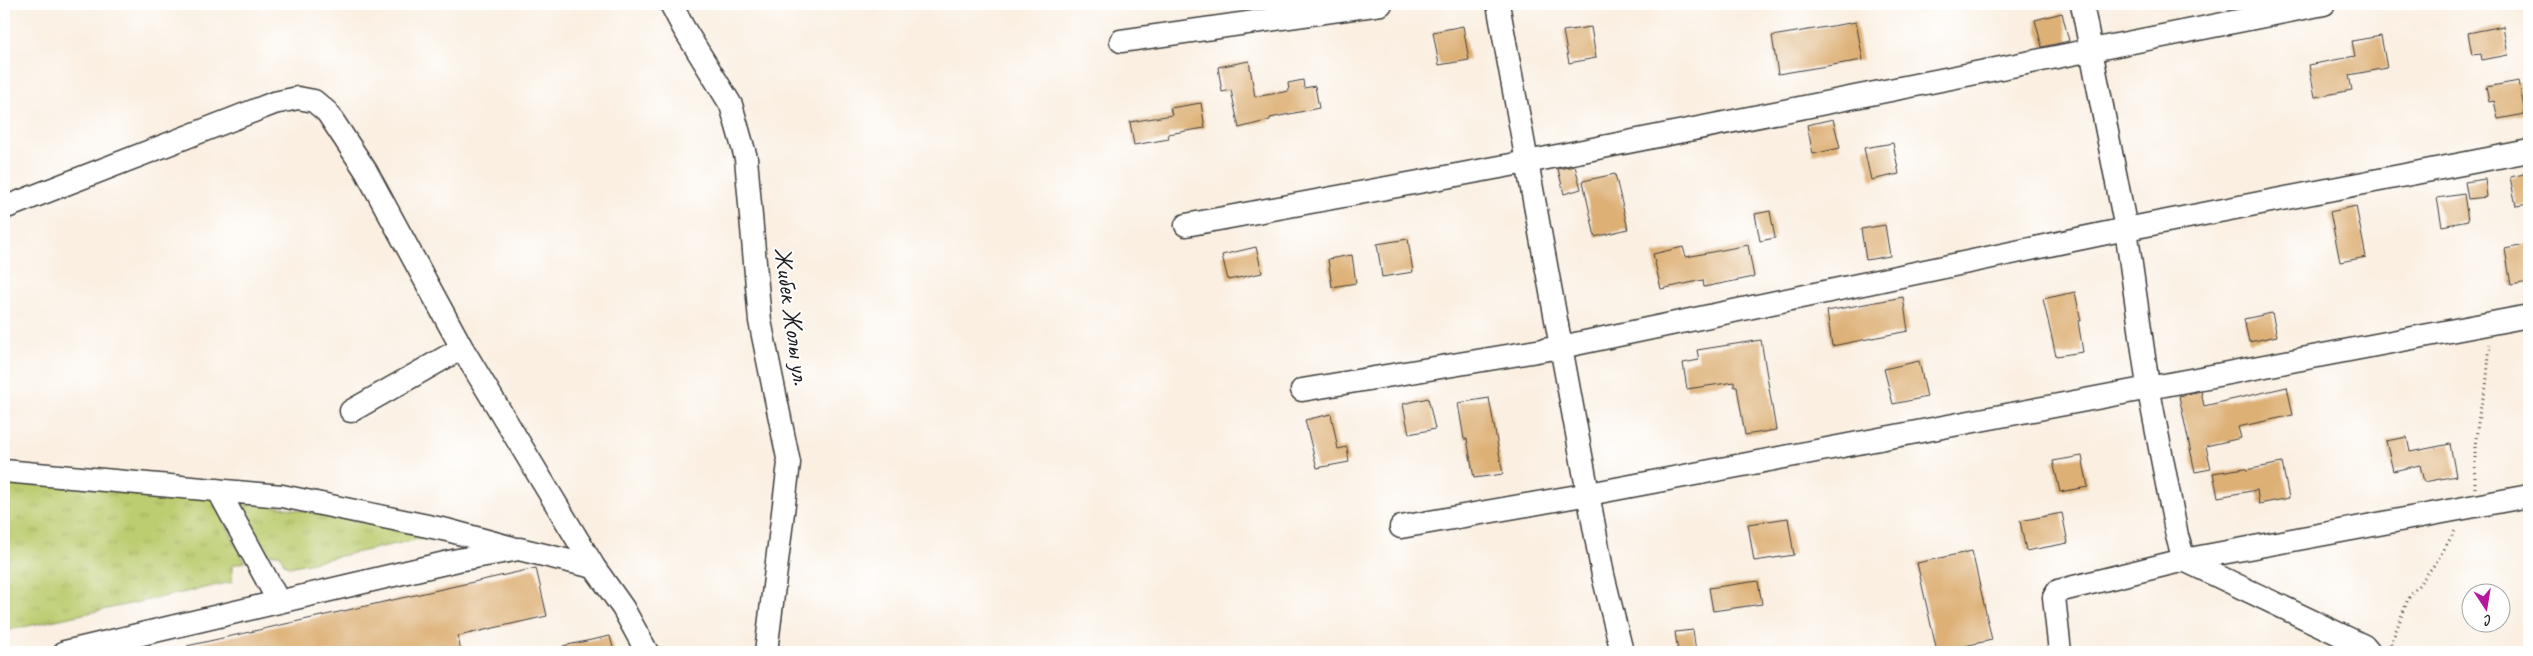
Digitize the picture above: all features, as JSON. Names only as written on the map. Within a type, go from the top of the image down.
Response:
[{"type":"street","name":"Жибек Жолы ул.","points":[[671,4],[683,28],[731,105],[746,158],[760,321],[789,463],[766,652]]},
{"type":"street","points":[[1121,41],[1382,4]]},
{"type":"street","points":[[1498,4],[1604,575],[1622,652]]},
{"type":"street","points":[[2082,4],[2126,229],[2148,386],[2177,536],[2184,560],[2364,646],[2369,652]]},
{"type":"street","points":[[1186,224],[1527,162],[2324,4]]},
{"type":"street","points":[[4,208],[274,104],[298,98],[314,101],[327,112],[366,171],[462,348],[594,567],[623,608],[647,652]]},
{"type":"street","points":[[1302,390],[1561,347],[2126,229],[2529,151]]},
{"type":"street","points":[[1401,527],[1589,494],[2148,386],[2529,316]]},
{"type":"street","points":[[351,411],[462,348]]},
{"type":"street","points":[[4,471],[282,496],[447,530],[594,567]]},
{"type":"street","points":[[218,490],[279,602]]},
{"type":"street","points":[[2060,652],[2054,597],[2058,591],[2184,560],[2529,496]]},
{"type":"street","points":[[65,652],[458,560],[518,549]]},
{"type":"green space","points":[[4,481],[211,495],[245,562],[232,565],[232,582],[9,630],[4,627]]},
{"type":"green space","points":[[241,500],[423,532],[424,538],[289,567],[284,563],[280,554],[266,554],[238,508]]},
{"type":"building","points":[[2062,13],[2069,41],[2042,47],[2035,20]]},
{"type":"building","points":[[1856,22],[1863,60],[1778,74],[1772,36]]},
{"type":"building","points":[[1463,26],[1469,60],[1439,65],[1433,32]]},
{"type":"building","points":[[2503,26],[2508,55],[2482,60],[2481,54],[2472,55],[2468,33]]},
{"type":"building","points":[[1591,27],[1596,58],[1569,63],[1563,31]]},
{"type":"building","points":[[2381,36],[2387,68],[2349,75],[2352,90],[2315,97],[2309,65],[2355,56],[2352,41]]},
{"type":"building","points":[[1249,61],[1255,97],[1289,91],[1288,83],[1303,80],[1304,88],[1315,86],[1319,108],[1270,118],[1270,120],[1239,128],[1231,90],[1222,92],[1218,67]]},
{"type":"building","points":[[2519,81],[2525,114],[2498,119],[2494,101],[2489,102],[2486,87]]},
{"type":"building","points":[[1201,103],[1205,128],[1168,134],[1169,139],[1134,145],[1130,122],[1172,115],[1170,108]]},
{"type":"building","points":[[1833,119],[1840,148],[1813,154],[1807,125]]},
{"type":"building","points":[[1893,143],[1899,174],[1871,180],[1864,148]]},
{"type":"building","points":[[1575,166],[1581,189],[1564,194],[1558,169]]},
{"type":"building","points":[[2529,173],[2529,204],[2516,206],[2510,177]]},
{"type":"building","points":[[1615,174],[1628,229],[1595,237],[1583,181]]},
{"type":"building","points":[[2485,179],[2487,197],[2468,199],[2465,182]]},
{"type":"building","points":[[2464,194],[2468,221],[2442,226],[2437,198]]},
{"type":"building","points":[[2356,206],[2366,257],[2340,262],[2330,212]]},
{"type":"building","points":[[1770,211],[1775,238],[1760,241],[1755,214]]},
{"type":"building","points":[[1885,225],[1890,256],[1866,260],[1861,229]]},
{"type":"building","points":[[1408,239],[1413,272],[1382,277],[1377,244]]},
{"type":"building","points":[[2529,244],[2529,282],[2511,285],[2505,249]]},
{"type":"building","points":[[1748,245],[1754,277],[1704,287],[1703,280],[1661,289],[1653,254],[1683,247],[1686,257]]},
{"type":"building","points":[[1256,247],[1262,273],[1228,280],[1222,255]]},
{"type":"building","points":[[1352,255],[1356,283],[1332,287],[1328,259]]},
{"type":"building","points":[[2075,292],[2081,321],[2078,321],[2083,352],[2056,356],[2043,299]]},
{"type":"building","points":[[1903,297],[1908,331],[1832,346],[1827,311]]},
{"type":"building","points":[[2272,313],[2277,336],[2249,342],[2244,319]]},
{"type":"building","points":[[1761,340],[1776,430],[1745,435],[1737,387],[1734,387],[1734,382],[1687,389],[1683,363],[1699,360],[1697,350]]},
{"type":"building","points":[[1919,361],[1927,397],[1893,404],[1884,369]]},
{"type":"building","points":[[2287,387],[2293,415],[2238,427],[2241,438],[2206,446],[2211,469],[2195,472],[2179,396],[2201,391],[2204,406]]},
{"type":"building","points":[[1428,398],[1435,429],[1409,434],[1403,404]]},
{"type":"building","points":[[1489,398],[1503,474],[1474,478],[1467,439],[1464,439],[1458,403]]},
{"type":"building","points":[[1331,414],[1338,449],[1347,447],[1349,462],[1317,468],[1305,420]]},
{"type":"building","points":[[2407,437],[2410,452],[2450,444],[2456,476],[2424,482],[2420,465],[2393,471],[2386,441]]},
{"type":"building","points":[[2082,456],[2088,487],[2060,492],[2053,461]]},
{"type":"building","points":[[2282,463],[2289,498],[2259,504],[2257,490],[2218,497],[2213,473],[2245,468],[2246,470]]},
{"type":"building","points":[[2062,513],[2068,543],[2026,551],[2020,521]]},
{"type":"building","points":[[1788,518],[1794,555],[1754,561],[1748,524]]},
{"type":"building","points":[[1972,551],[1992,640],[1937,652],[1917,563]]},
{"type":"building","points":[[536,568],[547,616],[458,636],[461,652],[188,652],[187,646]]},
{"type":"building","points":[[1758,581],[1762,604],[1713,611],[1709,588]]},
{"type":"building","points":[[1693,630],[1696,652],[1678,652],[1675,632]]},
{"type":"building","points":[[610,636],[614,652],[564,652],[563,646]]}]
